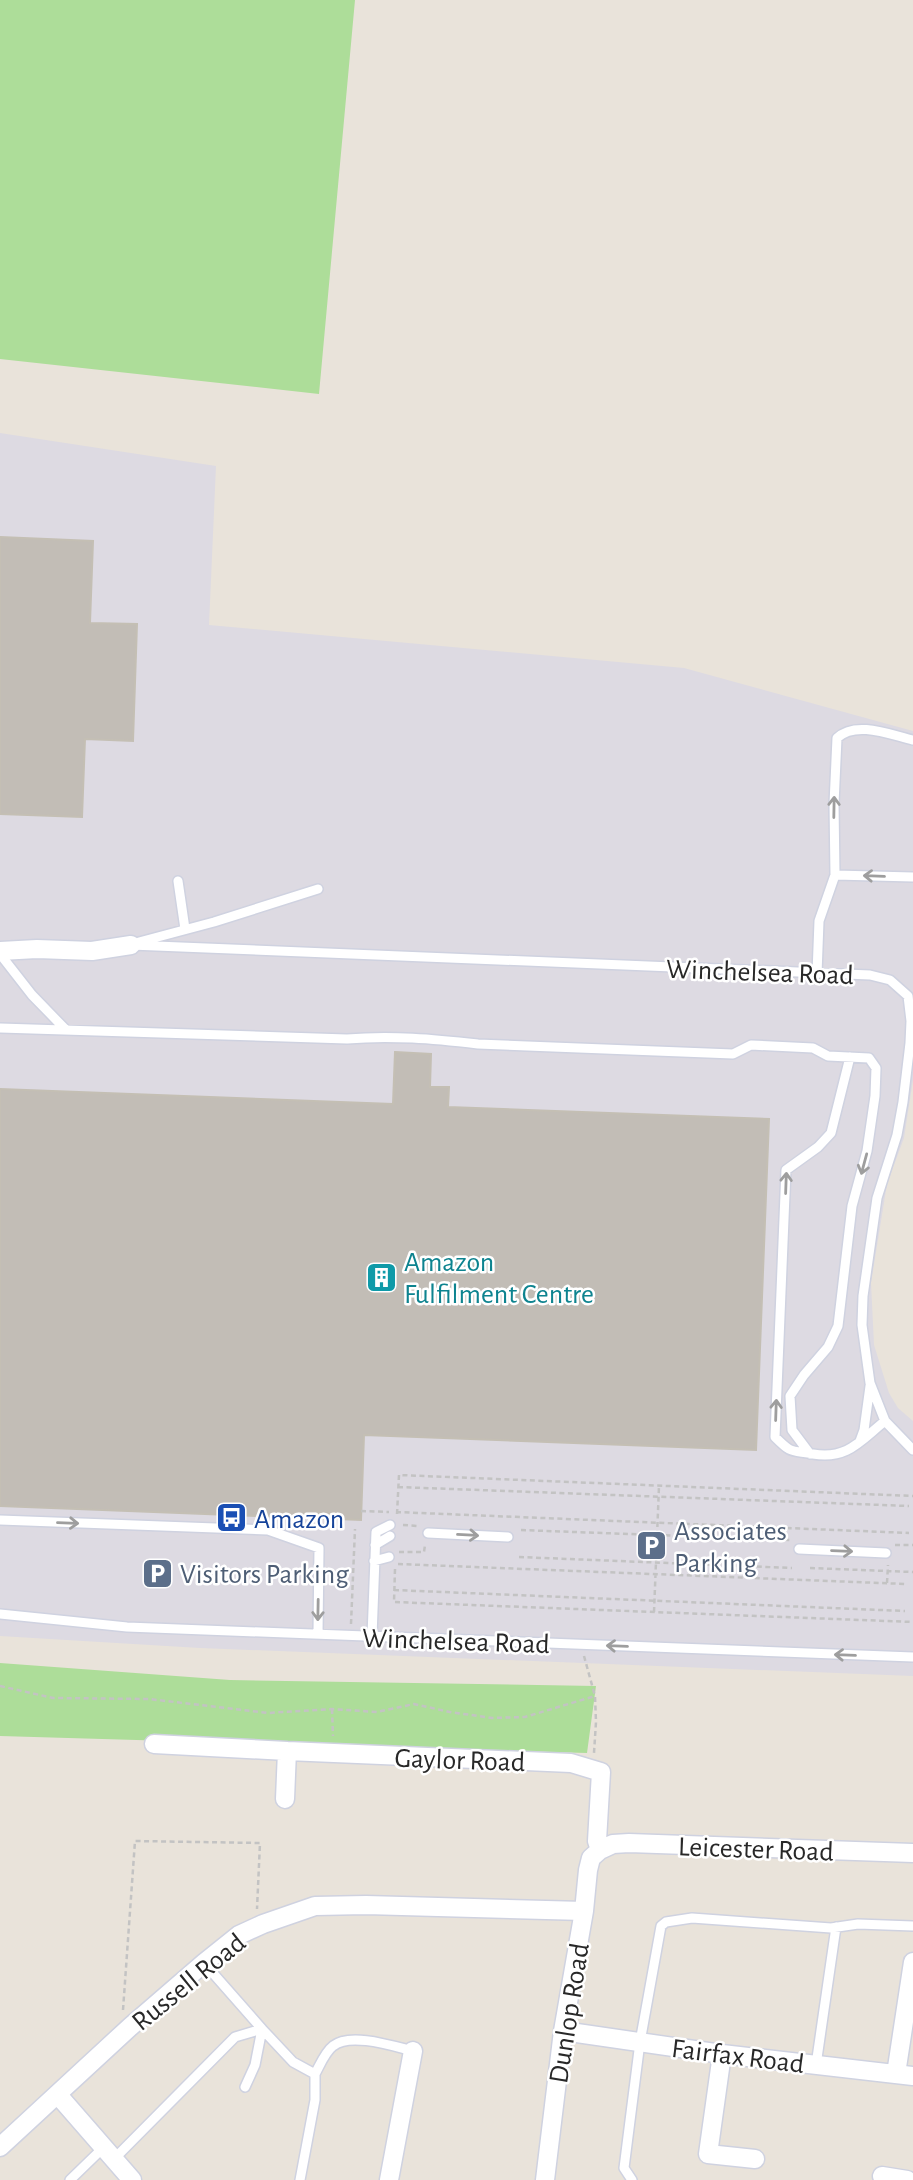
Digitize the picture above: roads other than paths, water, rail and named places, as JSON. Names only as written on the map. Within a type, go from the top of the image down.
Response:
[{"type":"street","points":[[0,953],[37,949],[92,951],[131,944]]},
{"type":"street","name":"Gaylor Road","points":[[154,1744],[571,1763],[601,1772],[597,1841],[600,1850]]},
{"type":"street","points":[[285,1799],[287,1751]]},
{"type":"street","name":"Leicester Road","points":[[600,1850],[613,1844],[629,1843],[913,1853]]},
{"type":"street","name":"Dunlop Road","points":[[545,2180],[563,2031],[591,1858],[600,1850]]},
{"type":"street","name":"Russell Road","points":[[0,2147],[204,1963],[239,1935],[263,1924],[315,1906],[584,1911]]},
{"type":"street","points":[[905,2075],[913,1962]]},
{"type":"street","name":"Fairfax Road","points":[[563,2031],[722,2054],[905,2075]]},
{"type":"street","points":[[389,2180],[413,2051]]},
{"type":"street","points":[[722,2054],[708,2154],[755,2159]]},
{"type":"street","points":[[58,2095],[132,2180]]},
{"type":"street","points":[[882,2176],[907,2180]]},
{"type":"lane","points":[[817,974],[819,921],[835,875],[834,804],[838,738],[844,732],[856,729],[913,740]]},
{"type":"lane","points":[[835,875],[913,877]]},
{"type":"lane","points":[[178,881],[185,929]]},
{"type":"lane","points":[[131,944],[318,889]]},
{"type":"lane","name":"Winchelsea Road","points":[[131,944],[870,975],[890,980],[908,996],[910,1043],[897,1135],[877,1198],[863,1296],[863,1339],[870,1383],[885,1421],[913,1450]]},
{"type":"lane","points":[[0,953],[32,995],[66,1030]]},
{"type":"lane","points":[[0,1028],[347,1039],[377,1036],[478,1044],[733,1054],[751,1045],[813,1048],[828,1056],[869,1058],[876,1068],[874,1096],[867,1152],[852,1206],[838,1326],[828,1347],[804,1374],[790,1396],[792,1430],[810,1454]]},
{"type":"lane","points":[[850,1057],[831,1133],[818,1147],[786,1170],[775,1437],[790,1452],[839,1456],[885,1421]]},
{"type":"lane","points":[[859,1442],[864,1430],[870,1383]]},
{"type":"lane","points":[[0,1520],[268,1530],[293,1538],[320,1548],[318,1634]]},
{"type":"lane","points":[[372,1636],[376,1532],[390,1525]]},
{"type":"lane","points":[[426,1533],[508,1537]]},
{"type":"lane","points":[[375,1545],[390,1536]]},
{"type":"lane","points":[[796,1545],[886,1553]]},
{"type":"lane","points":[[374,1561],[392,1554]]},
{"type":"lane","name":"Winchelsea Road","points":[[0,1614],[117,1626],[913,1657]]},
{"type":"lane","points":[[632,2180],[624,2168],[640,2042],[661,1926],[666,1922],[692,1918],[836,1927],[858,1924],[913,1926]]},
{"type":"lane","points":[[816,2065],[836,1927]]},
{"type":"lane","points":[[204,1963],[293,2062],[315,2074]]},
{"type":"lane","points":[[245,2087],[254,2064],[262,2029]]},
{"type":"lane","points":[[70,2180],[109,2153],[235,2037],[262,2029]]},
{"type":"lane","points":[[300,2180],[315,2100],[315,2074],[331,2047],[345,2039],[382,2043],[413,2051]]},
{"type":"place","name":"Amazon Fulfilment Centre","points":[[381,1277]]},
{"type":"place","name":"Amazon","points":[[231,1518]]},
{"type":"place","name":"Associates Parking","points":[[651,1546]]},
{"type":"place","name":"Visitors Parking","points":[[157,1573]]}]
